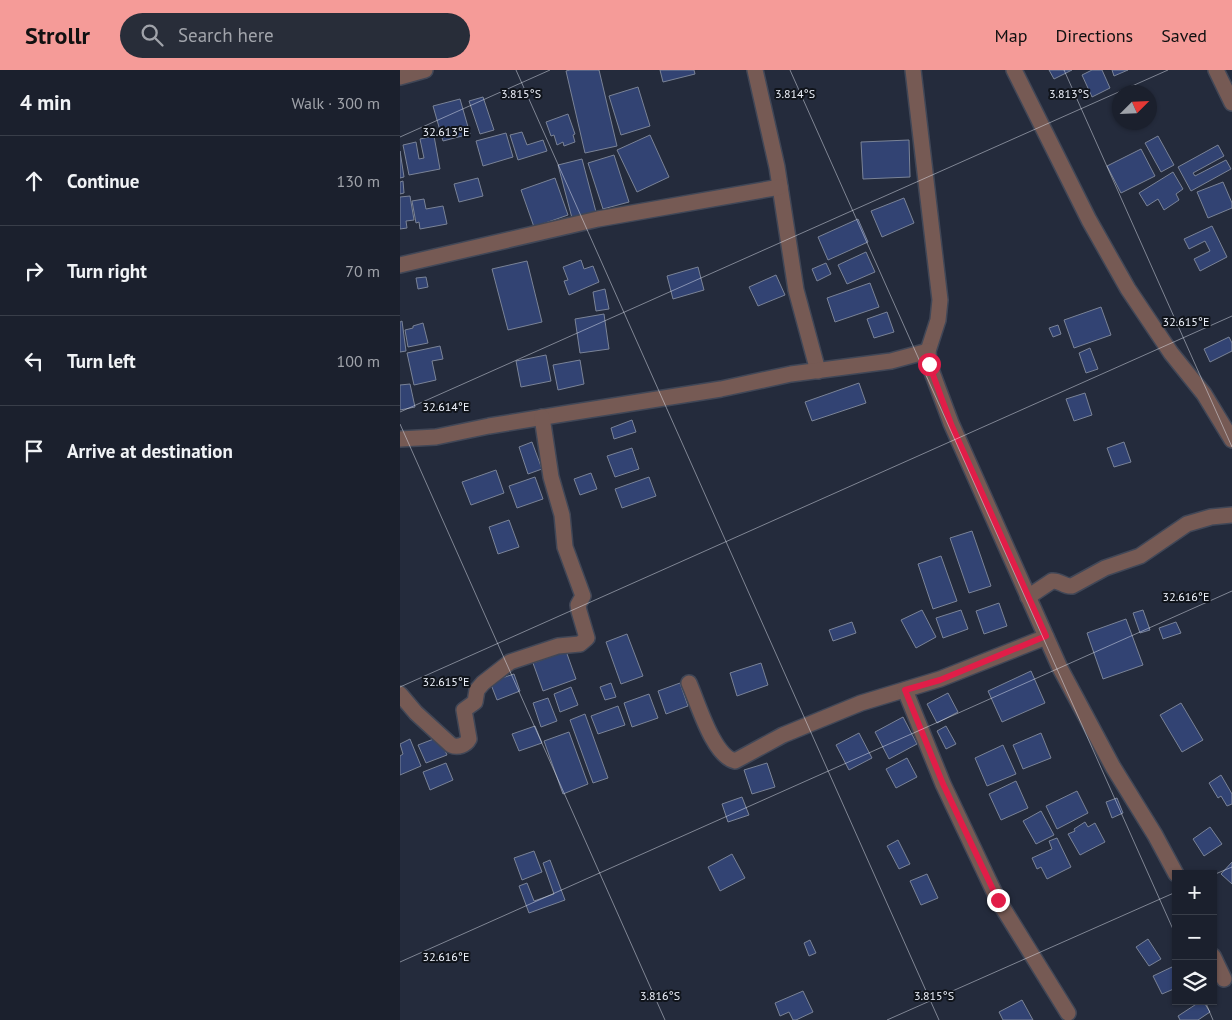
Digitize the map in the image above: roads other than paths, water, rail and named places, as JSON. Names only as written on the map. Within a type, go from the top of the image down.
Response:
[{"type":"street","points":[[400,77],[425,70]]},
{"type":"street","points":[[755,70],[780,187],[796,290],[818,371]]},
{"type":"street","points":[[913,70],[940,300],[938,320],[928,351],[929,364],[951,424],[1060,668],[1113,767],[1155,835],[1174,870]]},
{"type":"street","points":[[1014,70],[1089,220],[1128,289],[1171,353],[1204,394],[1232,440]]},
{"type":"street","points":[[1216,70],[1232,103]]},
{"type":"street","points":[[400,264],[598,219],[780,187]]},
{"type":"street","points":[[400,439],[436,437],[542,417],[668,399],[791,374],[891,361],[928,351]]},
{"type":"street","points":[[400,694],[451,745],[458,746],[469,739],[464,710],[475,702],[477,690],[483,683],[510,662],[558,646],[580,644],[587,638],[578,605],[583,596],[565,547],[562,514],[551,477],[542,417]]},
{"type":"street","points":[[1028,598],[1052,581],[1068,587],[1072,586],[1105,568],[1140,556],[1187,524],[1211,517],[1232,515]]},
{"type":"street","points":[[689,683],[713,740],[725,756],[735,761],[783,735],[861,703],[940,680],[1046,636]]},
{"type":"street","points":[[905,690],[943,784],[998,900],[1068,1013]]},
{"type":"street","points":[[1215,960],[1224,979]]}]
